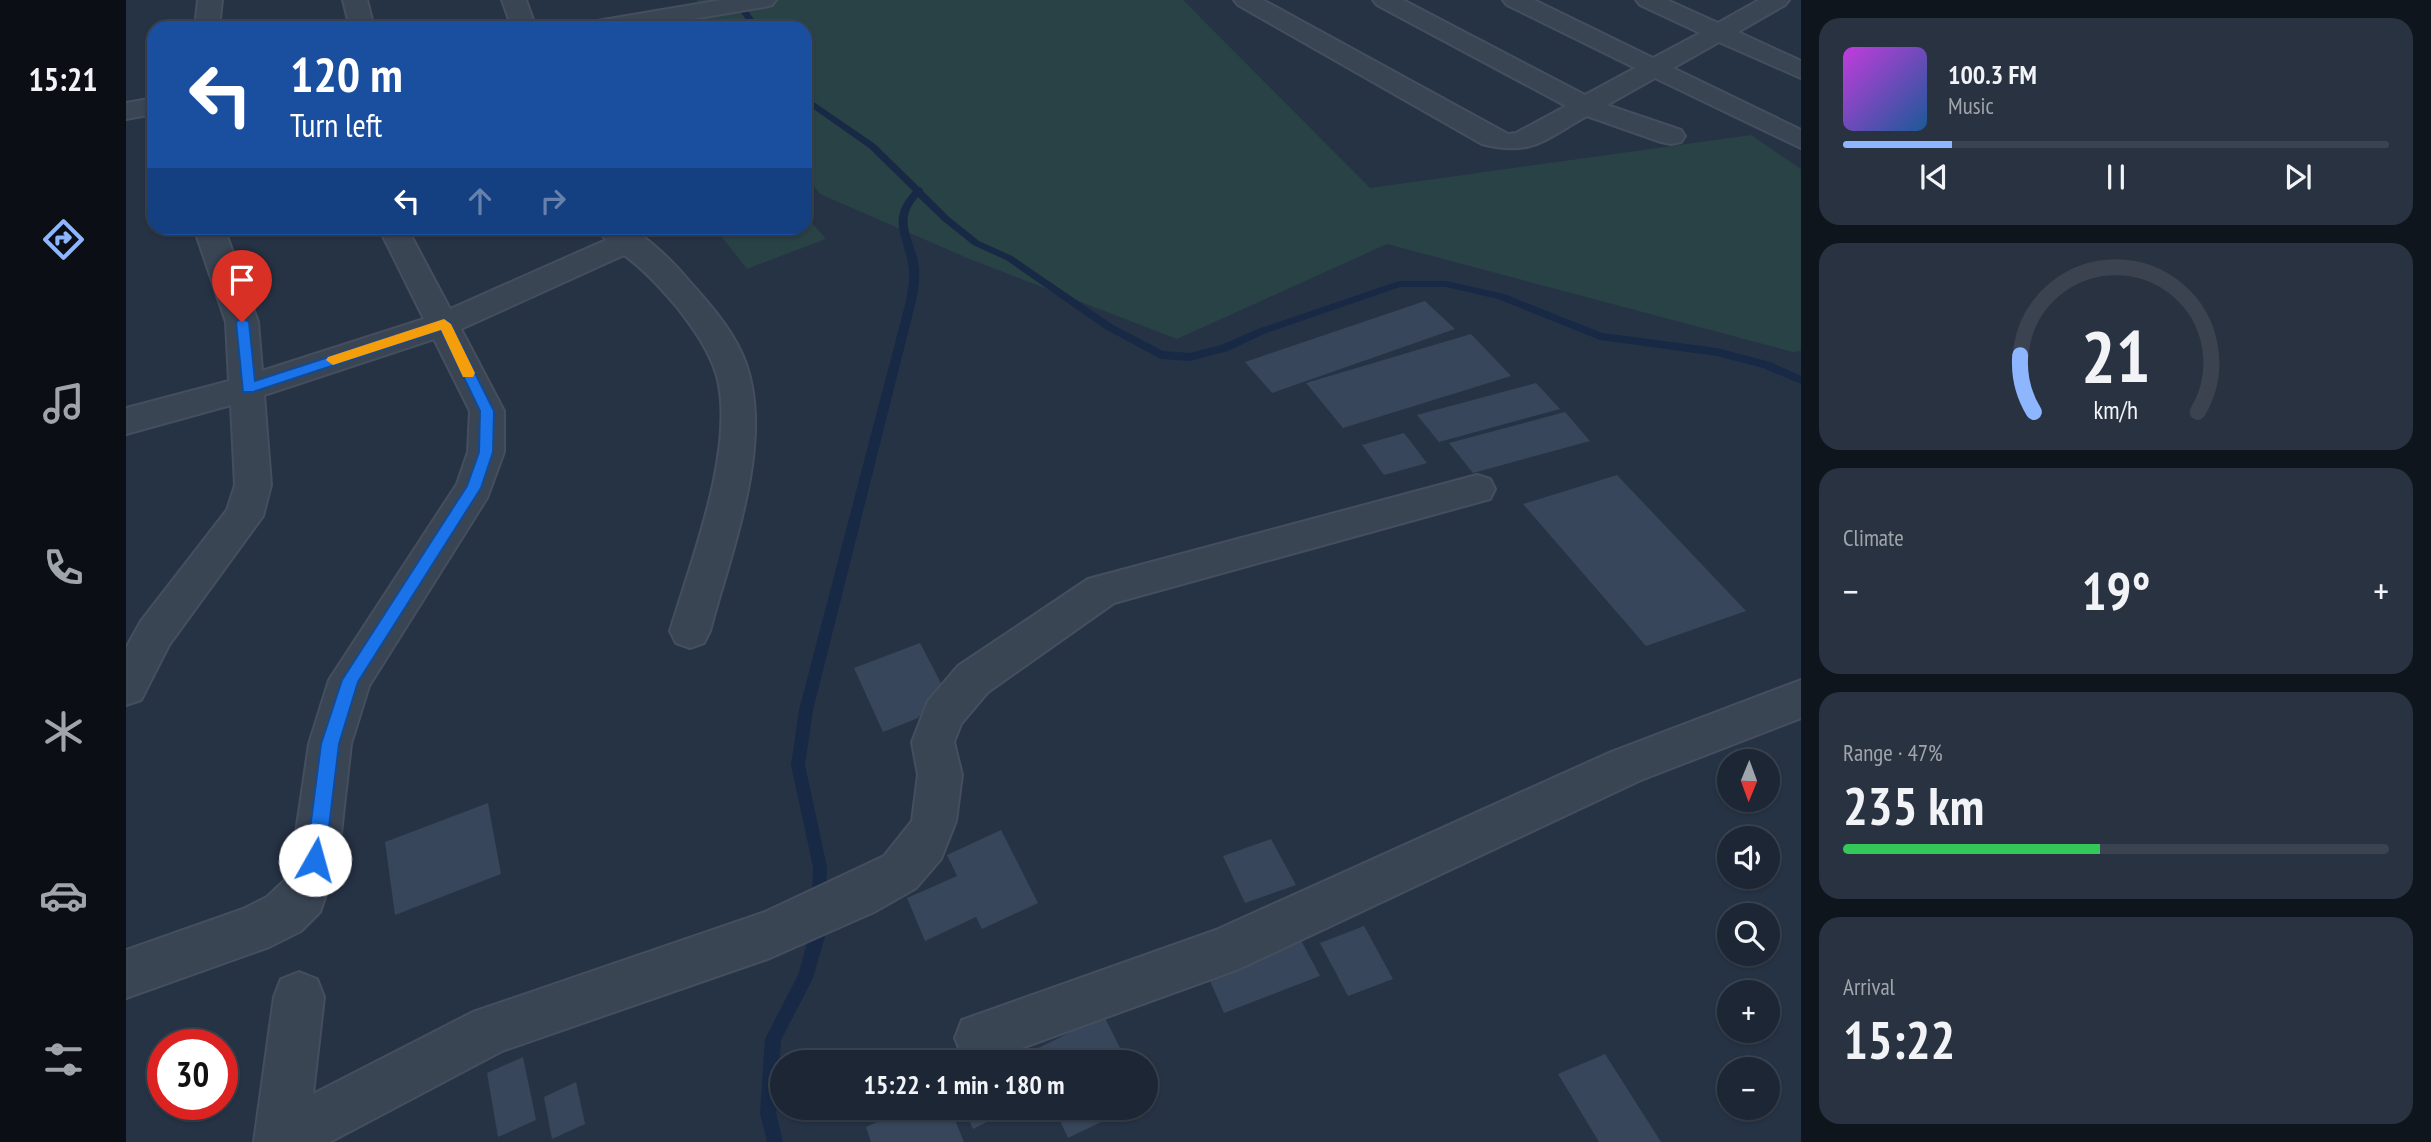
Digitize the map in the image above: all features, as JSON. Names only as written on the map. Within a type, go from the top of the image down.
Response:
[{"type":"street","points":[[208,21],[210,0]]},
{"type":"street","points":[[355,0],[360,21]]},
{"type":"street","points":[[514,0],[522,21]]},
{"type":"street","points":[[622,21],[676,6],[715,9],[764,0]]},
{"type":"street","points":[[1246,0],[1492,138],[1508,142],[1522,141],[1588,107],[1777,0]]},
{"type":"street","points":[[1385,0],[1588,107],[1671,136]]},
{"type":"street","points":[[1515,0],[1801,140]]},
{"type":"street","points":[[1648,0],[1801,70]]},
{"type":"street","points":[[1790,0],[1801,5]]},
{"type":"street","points":[[126,111],[147,107]]},
{"type":"street","points":[[126,687],[155,633],[244,516],[253,485],[242,322],[211,235]]},
{"type":"street","points":[[126,974],[252,930],[284,914],[303,895],[315,860],[330,744],[350,680],[474,488],[486,452],[487,411],[397,235]]},
{"type":"street","points":[[126,421],[248,388],[444,324],[618,235],[658,266],[712,331],[726,359],[738,396],[739,431],[735,468],[690,631]]},
{"type":"street","points":[[281,1140],[491,1030],[770,934],[857,895],[900,872],[925,843],[934,821],[940,775],[933,742],[943,714],[973,679],[1102,590],[1477,489]]},
{"type":"street","points":[[980,1038],[1222,952],[1626,766],[1801,699]]},
{"type":"street","points":[[281,1140],[299,997]]},
{"type":"green space","points":[[697,0],[1183,0],[1370,188],[1751,135],[1801,169],[1801,351],[1793,352],[1387,244],[1177,339],[967,258],[820,194],[812,184],[812,21],[705,21]]},
{"type":"green space","points":[[812,223],[826,239],[747,269],[720,235],[812,235]]},
{"type":"building","points":[[1425,301],[1455,329],[1272,393],[1245,362]]},
{"type":"building","points":[[1471,334],[1511,376],[1343,428],[1306,383]]},
{"type":"building","points":[[1536,383],[1560,409],[1439,442],[1417,415]]},
{"type":"building","points":[[1565,412],[1590,441],[1473,473],[1449,443]]},
{"type":"building","points":[[1404,433],[1427,463],[1384,475],[1362,445]]},
{"type":"building","points":[[1617,475],[1746,611],[1646,646],[1523,504]]},
{"type":"building","points":[[920,643],[943,687],[918,718],[883,732],[854,668]]},
{"type":"building","points":[[488,803],[501,874],[395,915],[385,842]]},
{"type":"building","points":[[1001,830],[1038,903],[982,929],[976,917],[925,941],[907,898],[957,876],[947,855]]},
{"type":"building","points":[[1271,839],[1296,885],[1245,903],[1223,856]]},
{"type":"building","points":[[1364,926],[1393,979],[1348,996],[1320,943]]},
{"type":"building","points":[[1296,931],[1320,976],[1224,1013],[1203,965]]},
{"type":"building","points":[[1104,1016],[1121,1050],[1034,1050]]},
{"type":"building","points":[[1605,1054],[1661,1142],[1599,1142],[1558,1074]]},
{"type":"building","points":[[523,1057],[536,1120],[498,1137],[487,1073]]},
{"type":"building","points":[[576,1082],[585,1124],[552,1139],[544,1097]]},
{"type":"building","points":[[881,1120],[955,1120],[964,1142],[871,1142],[866,1127]]},
{"type":"building","points":[[969,1120],[991,1120],[973,1129]]},
{"type":"building","points":[[1060,1120],[1105,1120],[1068,1138]]},
{"type":"waterway","points":[[745,0],[744,11],[751,21]]},
{"type":"waterway","points":[[812,104],[872,146],[918,191]]},
{"type":"waterway","points":[[819,900],[820,867],[798,765],[806,710],[911,301],[914,267],[904,232],[903,216],[905,208],[918,191]]},
{"type":"waterway","points":[[918,191],[976,243],[1009,258],[1109,327],[1161,355],[1190,357],[1224,348],[1262,331],[1399,284],[1446,284],[1500,296],[1600,336],[1717,352],[1766,365],[1801,380]]},
{"type":"waterway","points":[[775,1142],[768,1113],[773,1039],[805,978],[818,933],[818,922]]},
{"type":"slow traffic","points":[[333,360],[444,324],[468,373]]},
{"type":"route","points":[[242,322],[248,388],[444,324],[487,411],[486,452],[474,488],[350,680],[330,744],[315,860]]}]
